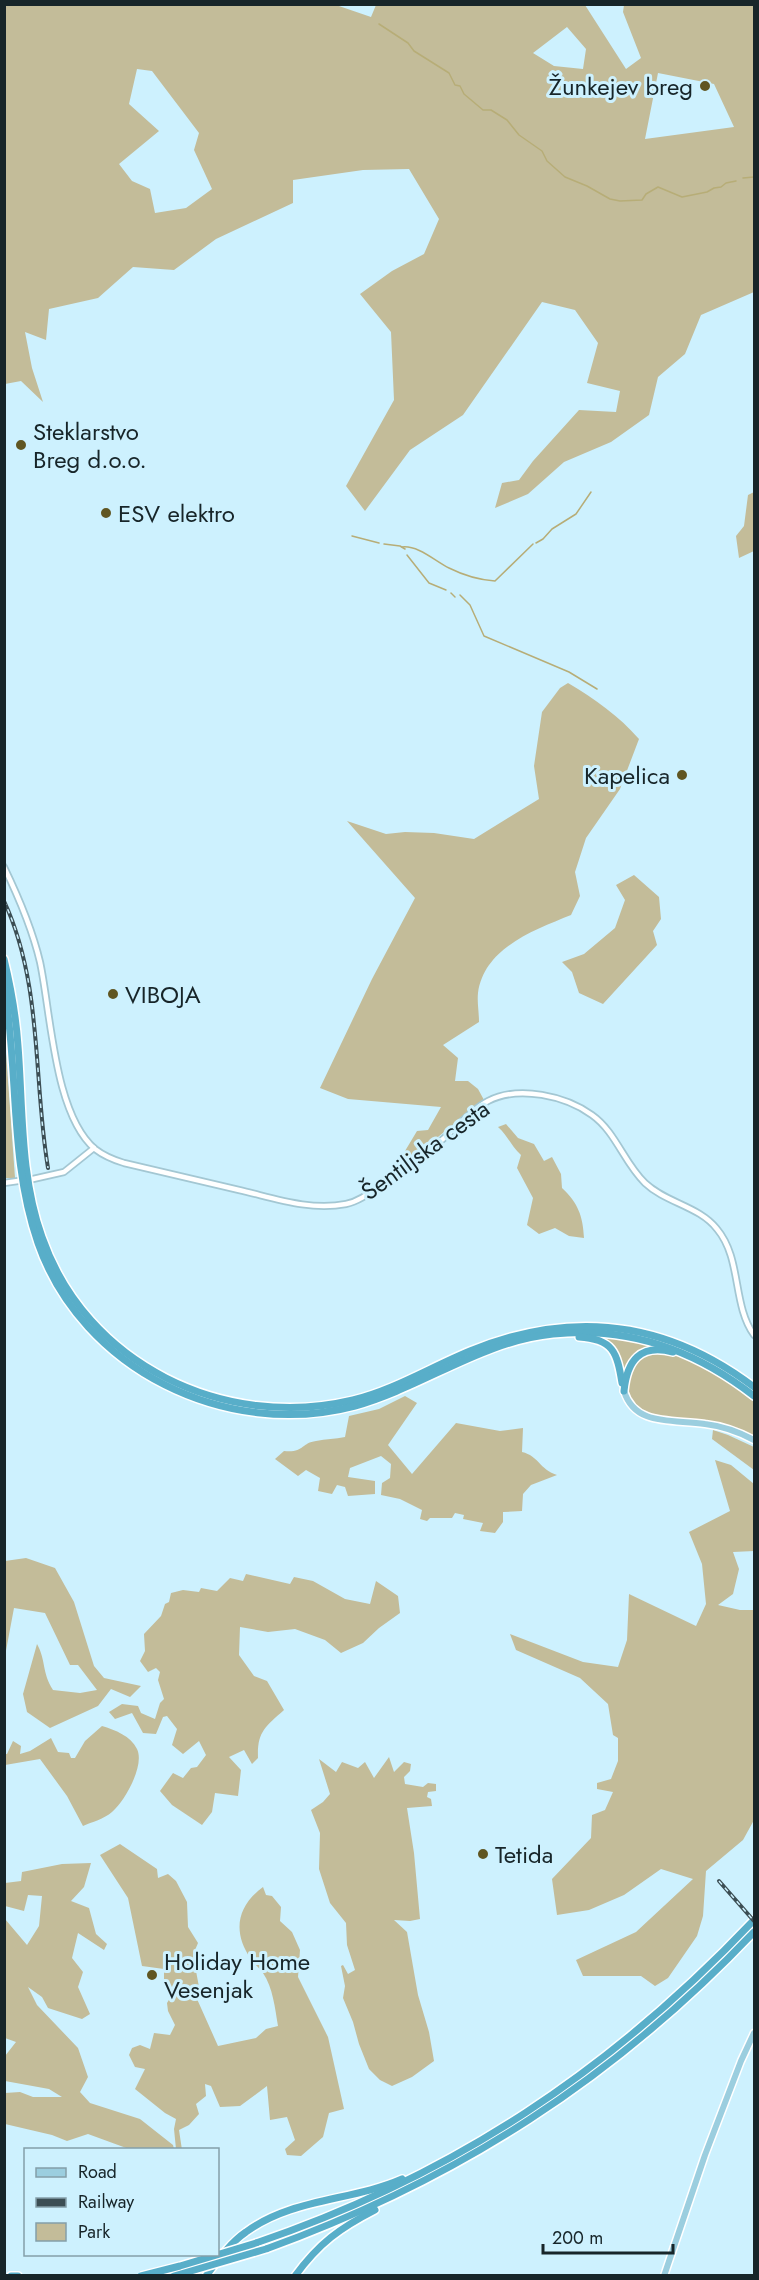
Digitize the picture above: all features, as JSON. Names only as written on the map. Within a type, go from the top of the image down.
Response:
[{"type":"highway","points":[[4,959],[15,1015],[23,1126],[34,1209],[42,1237],[55,1268],[77,1303],[100,1331],[130,1356],[162,1376],[189,1389],[224,1401],[253,1406],[289,1407],[328,1404],[372,1394],[468,1352],[517,1334],[578,1325],[620,1328],[674,1341],[704,1354],[736,1373],[754,1388]]},
{"type":"highway","points":[[4,986],[10,1017],[20,1166],[31,1221],[39,1247],[60,1289],[90,1329],[126,1361],[152,1378],[193,1398],[222,1408],[277,1415],[303,1414],[330,1411],[380,1398],[493,1348],[553,1334],[600,1332],[658,1343],[706,1363],[754,1396]]},
{"type":"highway","points":[[553,1334],[595,1338],[606,1343],[617,1356],[624,1391]]},
{"type":"highway","points":[[624,1391],[627,1369],[637,1356],[646,1352],[662,1350],[706,1363]]},
{"type":"highway","points":[[219,2254],[351,2208],[430,2170],[489,2137],[591,2068],[663,2010],[754,1920]]},
{"type":"highway","points":[[174,2276],[266,2249],[330,2224],[411,2189],[492,2143],[595,2075],[667,2016],[754,1932]]},
{"type":"highway","points":[[206,2276],[232,2244],[262,2221],[295,2207],[370,2190],[421,2171],[430,2170]]},
{"type":"highway","points":[[295,2276],[323,2242],[358,2219],[405,2195],[411,2189]]},
{"type":"highway","points":[[141,2276],[213,2256]]},
{"type":"highway","points":[[11,2276],[18,2276]]},
{"type":"main road","points":[[624,1391],[631,1406],[643,1416],[718,1426],[754,1440]]},
{"type":"main road","points":[[664,2276],[705,2155],[754,2033]]},
{"type":"street","name":"Šentiljska cesta","points":[[4,867],[32,932],[40,963],[53,1043],[67,1098],[81,1132],[94,1148],[104,1155],[124,1163],[299,1204],[331,1206],[347,1204],[369,1194],[442,1140],[489,1101],[518,1094],[548,1096],[566,1102],[593,1116],[610,1134],[647,1184],[657,1192],[700,1214],[719,1231],[731,1255],[744,1310],[754,1335]]},
{"type":"street","points":[[33,1179],[64,1172],[94,1148]]},
{"type":"street","points":[[4,1183],[18,1181]]},
{"type":"green space","points":[[5,5],[336,5],[371,17],[376,5],[585,5],[626,69],[641,58],[623,12],[624,5],[754,5],[754,292],[701,315],[685,354],[658,377],[649,415],[611,442],[564,462],[528,494],[495,508],[502,483],[519,480],[579,410],[616,412],[620,391],[587,383],[598,343],[575,310],[542,302],[463,415],[410,450],[365,511],[346,486],[394,400],[391,332],[360,294],[392,271],[424,254],[439,219],[409,169],[363,170],[293,180],[293,203],[216,239],[174,270],[133,267],[98,298],[49,309],[46,340],[25,332],[32,368],[43,402],[21,381],[5,384]],"holes":[[[567,27],[586,49],[583,69],[554,66],[533,53]],[[137,69],[152,71],[199,133],[194,150],[212,189],[186,208],[155,213],[150,189],[132,181],[119,164],[159,131],[129,104]],[[658,73],[714,84],[734,127],[645,139]]]},
{"type":"green space","points":[[754,492],[754,551],[739,558],[736,536],[744,526],[748,495]]},
{"type":"green space","points":[[568,683],[606,708],[639,739],[620,789],[586,838],[575,872],[580,896],[571,915],[527,934],[500,952],[482,977],[478,993],[479,1022],[443,1045],[458,1058],[455,1081],[468,1081],[478,1089],[484,1100],[408,1161],[399,1161],[417,1131],[428,1130],[441,1107],[348,1099],[320,1088],[372,979],[415,898],[347,821],[386,834],[434,833],[474,839],[539,799],[534,766],[542,712],[560,688]]},
{"type":"green space","points":[[634,875],[659,897],[661,919],[653,931],[657,945],[603,1004],[579,993],[572,972],[562,962],[584,954],[615,928],[625,900],[616,885]]},
{"type":"green space","points":[[4,1024],[15,1178],[4,1178]]},
{"type":"green space","points":[[506,1124],[518,1138],[534,1144],[544,1161],[552,1157],[561,1174],[562,1188],[579,1210],[584,1238],[569,1236],[555,1228],[539,1234],[527,1225],[533,1198],[517,1168],[521,1155],[498,1127]]},
{"type":"green space","points":[[597,1336],[630,1339],[661,1347],[632,1360],[624,1377],[621,1362]]},
{"type":"green space","points":[[646,1353],[670,1353],[682,1356],[715,1373],[754,1402],[754,1437],[720,1423],[663,1417],[639,1409],[631,1400],[627,1383],[632,1368]]},
{"type":"green space","points":[[405,1396],[417,1403],[388,1445],[412,1474],[456,1423],[500,1431],[523,1428],[522,1452],[532,1456],[546,1469],[557,1475],[531,1485],[523,1494],[522,1511],[503,1512],[503,1522],[495,1533],[480,1531],[483,1523],[463,1519],[464,1515],[455,1513],[452,1518],[430,1518],[427,1521],[420,1519],[422,1510],[400,1499],[381,1495],[382,1483],[390,1478],[391,1464],[381,1456],[350,1468],[348,1477],[375,1481],[375,1494],[348,1496],[345,1487],[337,1485],[332,1494],[318,1491],[320,1478],[306,1470],[298,1476],[275,1459],[284,1451],[295,1451],[311,1442],[345,1437],[349,1416],[379,1409]]},
{"type":"green space","points":[[713,1430],[754,1447],[754,1470],[712,1439]]},
{"type":"green space","points":[[715,1460],[731,1465],[754,1484],[754,1551],[733,1552],[739,1569],[733,1594],[718,1605],[740,1610],[754,1610],[754,1820],[743,1840],[706,1871],[703,1916],[697,1936],[668,1978],[655,1986],[641,1976],[583,1976],[576,1960],[636,1932],[693,1879],[661,1869],[624,1895],[589,1910],[557,1915],[552,1879],[591,1838],[592,1815],[605,1810],[613,1792],[597,1789],[597,1783],[611,1779],[618,1761],[618,1738],[613,1735],[608,1704],[580,1678],[516,1650],[510,1634],[583,1662],[618,1667],[627,1640],[629,1594],[696,1626],[706,1604],[702,1564],[689,1532],[730,1511]]},
{"type":"green space","points":[[26,1558],[55,1568],[74,1602],[94,1666],[104,1678],[141,1686],[130,1697],[111,1689],[98,1706],[50,1728],[27,1712],[23,1694],[37,1644],[53,1690],[80,1693],[97,1690],[78,1665],[70,1665],[45,1613],[14,1608],[5,1656],[5,1561]]},
{"type":"green space","points":[[246,1574],[290,1584],[294,1577],[313,1581],[345,1599],[370,1604],[376,1581],[398,1596],[400,1613],[363,1643],[341,1653],[325,1640],[295,1629],[268,1632],[240,1627],[239,1655],[254,1676],[267,1681],[284,1710],[261,1736],[258,1758],[252,1764],[244,1750],[229,1757],[241,1770],[238,1796],[215,1793],[212,1812],[202,1825],[172,1805],[160,1791],[173,1773],[183,1778],[191,1768],[197,1767],[206,1755],[199,1741],[183,1754],[172,1745],[177,1729],[167,1716],[163,1717],[156,1734],[143,1733],[132,1713],[115,1719],[109,1712],[122,1704],[138,1706],[141,1713],[155,1719],[160,1703],[164,1699],[158,1680],[160,1672],[156,1668],[148,1672],[140,1661],[145,1651],[144,1634],[161,1616],[171,1593],[183,1590],[199,1592],[201,1588],[217,1591],[230,1578],[243,1581]]},
{"type":"green space","points":[[102,1726],[127,1737],[134,1744],[139,1756],[136,1773],[123,1800],[112,1812],[98,1820],[83,1826],[67,1796],[40,1759],[5,1765],[5,1754],[13,1741],[21,1746],[20,1754],[30,1751],[51,1738],[58,1752],[69,1753],[71,1758],[75,1758],[85,1741]]},
{"type":"green space","points":[[389,1757],[394,1772],[404,1762],[411,1764],[410,1771],[404,1777],[405,1784],[423,1787],[428,1783],[436,1784],[436,1791],[428,1792],[427,1797],[431,1799],[432,1806],[407,1808],[420,1919],[394,1920],[407,1932],[418,1995],[429,2032],[434,2061],[412,2077],[392,2086],[380,2080],[369,2069],[343,1998],[345,1986],[341,1966],[343,1965],[348,1974],[355,1970],[347,1945],[346,1923],[330,1903],[319,1869],[320,1833],[311,1810],[330,1794],[319,1759],[336,1772],[342,1762],[358,1768],[365,1762],[374,1778]]},
{"type":"green space","points":[[120,1844],[157,1869],[158,1878],[168,1874],[176,1881],[187,1902],[188,1927],[198,1943],[193,1955],[199,1987],[197,1999],[218,2046],[256,2038],[266,2029],[278,2026],[269,1985],[263,1973],[252,1961],[241,1939],[240,1920],[247,1902],[263,1887],[266,1895],[272,1896],[281,1907],[280,1921],[292,1932],[300,1950],[298,1977],[328,2037],[344,2109],[329,2113],[323,2137],[301,2156],[287,2155],[285,2149],[295,2140],[287,2117],[270,2120],[267,2086],[240,2106],[220,2107],[211,2086],[205,2084],[206,2096],[196,2104],[199,2114],[189,2125],[179,2130],[182,2148],[176,2148],[174,2129],[176,2119],[135,2089],[145,2069],[135,2067],[129,2055],[132,2048],[140,2045],[150,2049],[154,2033],[170,2035],[175,2025],[167,2003],[172,1995],[164,1988],[164,1969],[142,1966],[128,1898],[100,1855]]},
{"type":"green space","points":[[91,1863],[84,1887],[71,1901],[89,1908],[96,1934],[107,1944],[104,1950],[78,1933],[72,1958],[83,1972],[78,1987],[90,2014],[82,2019],[48,2008],[42,1997],[28,1987],[37,2005],[78,2048],[88,2077],[80,2092],[90,2103],[140,2119],[174,2148],[126,2148],[88,2134],[67,2141],[52,2135],[5,2124],[5,2093],[20,2092],[33,2097],[62,2097],[49,2089],[5,2081],[5,2056],[16,2042],[5,2038],[5,1919],[27,1945],[39,1926],[42,1896],[28,1895],[24,1911],[5,1906],[5,1883],[21,1881],[22,1872],[62,1864]]},
{"type":"waterway","points":[[379,24],[408,43],[414,51],[449,73],[455,85],[460,86],[464,94],[483,110],[491,110],[507,120],[519,135],[542,151],[547,161],[565,177],[610,199],[642,200],[646,194],[658,187],[682,197],[707,192],[736,181]]},
{"type":"waterway","points":[[743,178],[754,177]]},
{"type":"waterway","points":[[536,543],[552,529],[576,514],[591,492]]},
{"type":"waterway","points":[[352,536],[379,543]]},
{"type":"waterway","points":[[384,544],[405,549]]},
{"type":"waterway","points":[[402,547],[414,548],[460,573],[495,581],[533,544]]},
{"type":"waterway","points":[[407,555],[429,583],[446,590]]},
{"type":"waterway","points":[[451,593],[455,597]]},
{"type":"waterway","points":[[460,595],[470,605],[484,636],[569,672],[597,689]]},
{"type":"railway","points":[[4,901],[16,933],[31,999],[48,1168]]},
{"type":"railway","points":[[719,1881],[754,1921]]},
{"type":"place","name":"Žunkejev breg","points":[[705,86]]},
{"type":"place","name":"Steklarstvo Breg d.o.o.","points":[[21,445]]},
{"type":"place","name":"ESV elektro","points":[[106,513]]},
{"type":"place","name":"Kapelica","points":[[682,775]]},
{"type":"place","name":"VIBOJA","points":[[113,994]]},
{"type":"place","name":"Tetida","points":[[483,1854]]},
{"type":"place","name":"Holiday Home Vesenjak","points":[[152,1975]]}]
